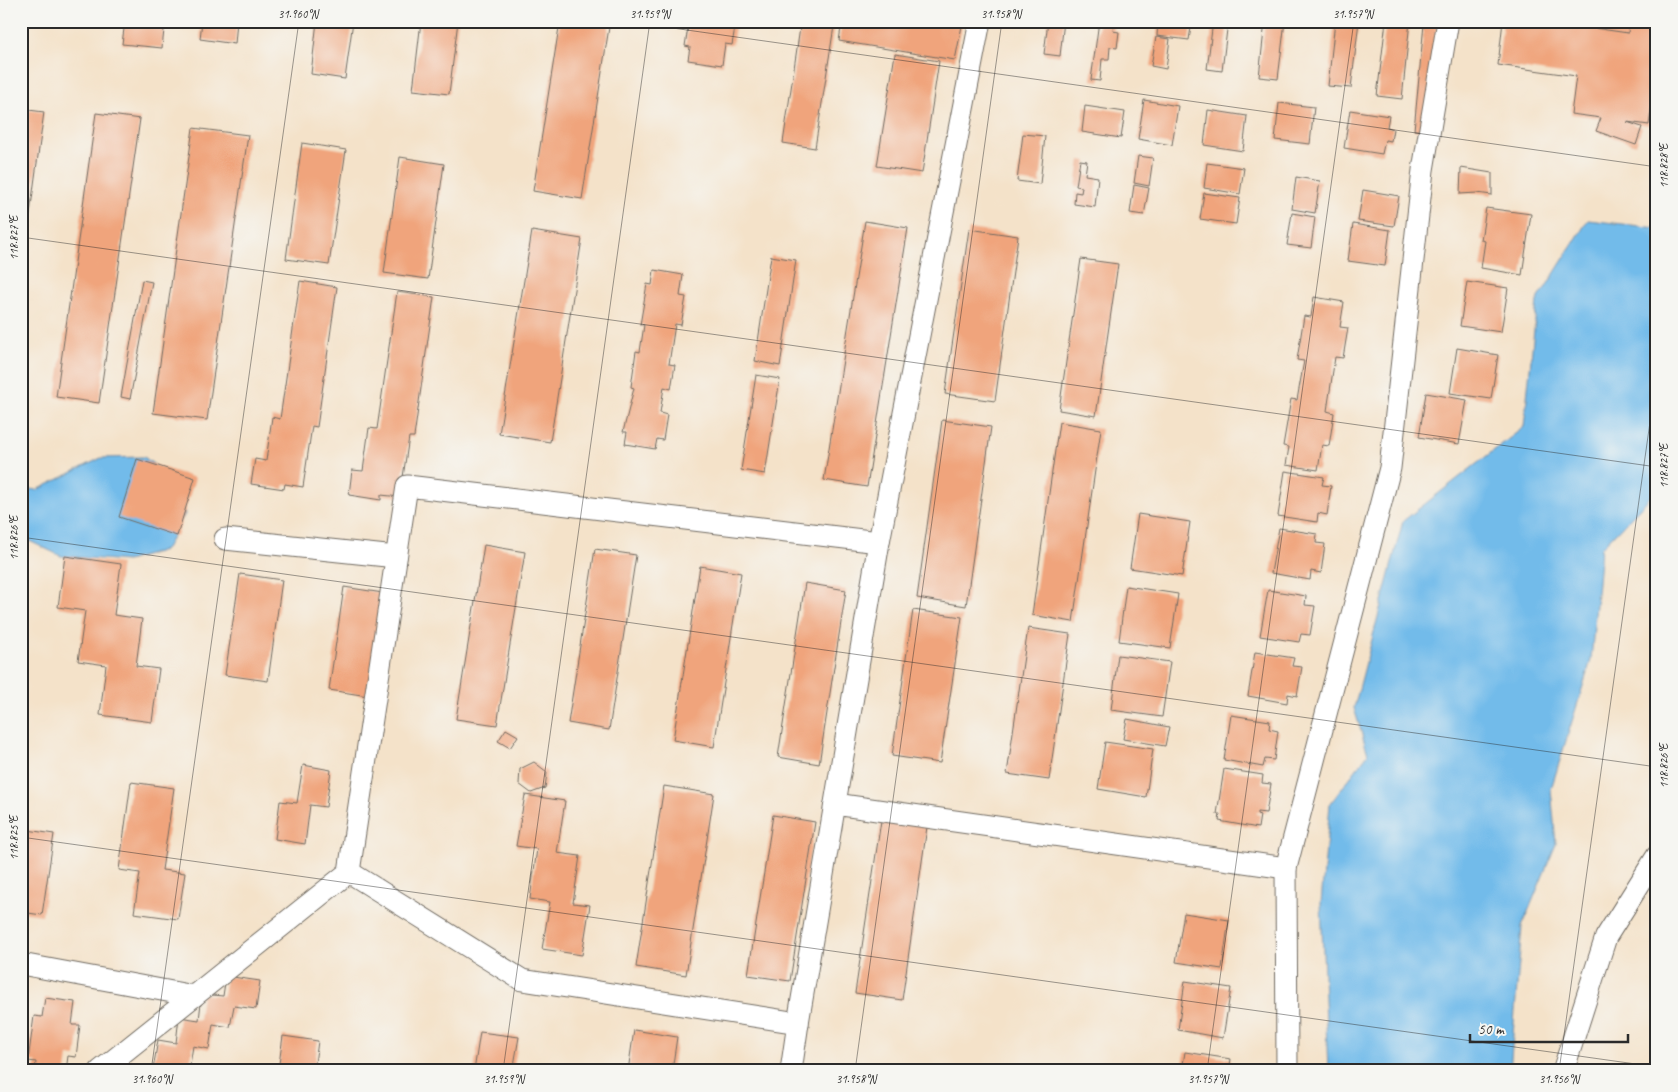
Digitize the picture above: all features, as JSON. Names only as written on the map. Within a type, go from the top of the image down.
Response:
[{"type":"street","points":[[791,1071],[879,542],[980,21]]},
{"type":"street","points":[[1287,1071],[1286,868],[1390,468],[1423,170],[1448,21]]},
{"type":"street","points":[[100,1071],[349,872],[406,486],[879,542]]},
{"type":"street","points":[[225,539],[396,557]]},
{"type":"street","points":[[835,804],[1286,868]]},
{"type":"street","points":[[1564,1071],[1606,937],[1657,856]]},
{"type":"street","points":[[349,872],[522,980],[798,1024]]},
{"type":"street","points":[[21,964],[194,996]]},
{"type":"water","points":[[1588,220],[1657,228],[1657,490],[1601,548],[1591,660],[1551,789],[1556,844],[1522,926],[1510,1071],[1328,1071],[1321,903],[1330,804],[1368,754],[1354,708],[1403,521],[1524,427],[1537,301]]},
{"type":"water","points":[[144,457],[177,482],[185,514],[165,550],[127,561],[61,556],[21,537],[21,488],[37,490],[101,458]]},
{"type":"building","points":[[125,21],[165,21],[162,48],[122,44]]},
{"type":"building","points":[[202,21],[237,21],[235,44],[200,39]]},
{"type":"building","points":[[317,21],[353,21],[345,79],[311,74]]},
{"type":"building","points":[[421,21],[458,21],[449,94],[413,90]]},
{"type":"building","points":[[560,21],[610,21],[582,199],[533,191]]},
{"type":"building","points":[[689,21],[736,21],[732,45],[725,44],[722,65],[688,60],[690,47],[685,46]]},
{"type":"building","points":[[801,21],[834,26],[815,148],[783,143]]},
{"type":"building","points":[[842,21],[963,21],[955,60],[839,41]]},
{"type":"building","points":[[1048,21],[1064,21],[1060,56],[1044,54]]},
{"type":"building","points":[[1099,21],[1114,21],[1113,31],[1119,32],[1117,48],[1110,47],[1109,59],[1102,59],[1100,81],[1091,80]]},
{"type":"building","points":[[1158,21],[1192,21],[1189,40],[1157,36]]},
{"type":"building","points":[[1213,21],[1228,21],[1222,71],[1207,69]]},
{"type":"building","points":[[1265,21],[1285,21],[1278,79],[1259,77]]},
{"type":"building","points":[[1335,21],[1359,21],[1351,88],[1328,86]]},
{"type":"building","points":[[1386,21],[1410,21],[1402,99],[1377,96]]},
{"type":"building","points":[[1503,21],[1566,21],[1566,24],[1628,33],[1629,21],[1657,21],[1657,69],[1649,125],[1627,122],[1642,127],[1636,145],[1596,131],[1601,118],[1571,114],[1576,76],[1498,65]]},
{"type":"building","points":[[1424,24],[1437,26],[1427,131],[1414,130]]},
{"type":"building","points":[[1156,37],[1170,39],[1166,69],[1151,66]]},
{"type":"building","points":[[895,54],[939,61],[922,173],[877,166]]},
{"type":"building","points":[[1144,100],[1178,106],[1172,145],[1138,139]]},
{"type":"building","points":[[1279,103],[1314,107],[1310,144],[1275,140]]},
{"type":"building","points":[[1085,106],[1125,112],[1121,138],[1082,132]]},
{"type":"building","points":[[21,109],[44,112],[22,272],[21,272]]},
{"type":"building","points":[[1208,110],[1247,116],[1243,151],[1204,145]]},
{"type":"building","points":[[1350,110],[1389,116],[1387,127],[1393,129],[1391,141],[1385,140],[1382,154],[1344,148]]},
{"type":"building","points":[[96,113],[140,119],[99,403],[56,397]]},
{"type":"building","points":[[193,128],[248,135],[207,420],[153,413]]},
{"type":"building","points":[[1023,134],[1045,136],[1040,184],[1017,181]]},
{"type":"building","points":[[302,143],[346,150],[329,265],[286,259]]},
{"type":"building","points":[[1138,156],[1153,158],[1149,186],[1134,183]]},
{"type":"building","points":[[400,157],[444,164],[428,279],[384,273]]},
{"type":"building","points":[[1080,160],[1087,161],[1085,175],[1098,177],[1095,207],[1074,204],[1075,192],[1081,193],[1082,187],[1076,186]]},
{"type":"building","points":[[1207,163],[1244,168],[1240,194],[1204,188]]},
{"type":"building","points":[[1461,168],[1492,173],[1492,195],[1477,193],[1460,194]]},
{"type":"building","points":[[1296,177],[1320,181],[1315,213],[1292,209]]},
{"type":"building","points":[[1134,185],[1149,188],[1144,215],[1130,213]]},
{"type":"building","points":[[1363,190],[1399,196],[1394,226],[1358,221]]},
{"type":"building","points":[[1204,193],[1240,198],[1236,224],[1200,219]]},
{"type":"building","points":[[1486,208],[1531,214],[1522,275],[1481,268],[1485,241],[1481,240]]},
{"type":"building","points":[[1292,213],[1315,217],[1311,248],[1287,245]]},
{"type":"building","points":[[865,221],[908,228],[867,487],[824,480]]},
{"type":"building","points":[[1353,224],[1390,230],[1385,266],[1348,261]]},
{"type":"building","points":[[969,229],[1018,236],[995,401],[945,394]]},
{"type":"building","points":[[532,231],[582,239],[550,442],[499,434]]},
{"type":"building","points":[[771,256],[796,260],[780,366],[755,361]]},
{"type":"building","points":[[1081,259],[1118,264],[1096,416],[1059,410]]},
{"type":"building","points":[[654,270],[683,275],[680,296],[686,297],[681,325],[675,324],[669,364],[675,365],[671,389],[664,387],[660,413],[667,415],[663,440],[657,439],[655,449],[625,444],[627,432],[623,432],[634,388],[631,387],[636,351],[640,352],[644,325],[640,325],[647,284],[652,285]]},
{"type":"building","points":[[142,280],[152,282],[130,399],[121,397]]},
{"type":"building","points":[[300,281],[337,287],[317,427],[312,426],[303,487],[285,484],[284,489],[251,484],[255,459],[266,461],[272,417],[280,419]]},
{"type":"building","points":[[1467,282],[1508,288],[1501,332],[1460,326]]},
{"type":"building","points":[[397,292],[434,297],[414,437],[409,437],[400,497],[381,495],[381,500],[349,495],[352,470],[363,471],[369,428],[377,429]]},
{"type":"building","points":[[1314,297],[1344,302],[1340,327],[1348,328],[1343,358],[1335,357],[1327,411],[1334,413],[1329,446],[1322,445],[1318,470],[1286,465],[1289,447],[1283,446],[1291,399],[1297,400],[1304,361],[1297,360],[1304,316],[1311,317]]},
{"type":"building","points":[[1457,348],[1498,355],[1491,399],[1450,393]]},
{"type":"building","points":[[756,375],[780,379],[765,474],[741,470]]},
{"type":"building","points":[[1426,393],[1467,400],[1459,444],[1419,437]]},
{"type":"building","points":[[942,420],[991,427],[966,606],[917,598]]},
{"type":"building","points":[[1059,422],[1101,429],[1073,622],[1032,615]]},
{"type":"building","points":[[137,459],[195,478],[177,536],[119,517]]},
{"type":"building","points":[[1285,471],[1324,477],[1322,485],[1331,486],[1327,515],[1318,513],[1317,522],[1278,516]]},
{"type":"building","points":[[1138,514],[1190,522],[1182,576],[1130,568]]},
{"type":"building","points":[[1279,528],[1317,534],[1316,543],[1325,544],[1321,573],[1311,571],[1310,580],[1271,573]]},
{"type":"building","points":[[484,545],[525,552],[497,725],[456,719]]},
{"type":"building","points":[[595,549],[636,555],[609,730],[568,723]]},
{"type":"building","points":[[65,556],[121,564],[114,615],[142,619],[136,666],[159,669],[152,722],[100,715],[106,665],[78,661],[85,611],[58,607]]},
{"type":"building","points":[[700,566],[741,573],[714,747],[673,740]]},
{"type":"building","points":[[240,574],[282,580],[268,681],[225,675]]},
{"type":"building","points":[[805,583],[846,590],[819,764],[778,757]]},
{"type":"building","points":[[1126,586],[1178,594],[1170,648],[1119,641]]},
{"type":"building","points":[[344,587],[383,593],[368,696],[329,690]]},
{"type":"building","points":[[1268,590],[1306,596],[1305,605],[1315,606],[1310,635],[1301,634],[1299,642],[1260,636]]},
{"type":"building","points":[[913,610],[962,617],[940,763],[892,756]]},
{"type":"building","points":[[1028,628],[1070,634],[1049,780],[1007,774]]},
{"type":"building","points":[[1255,652],[1294,658],[1292,666],[1302,667],[1297,696],[1288,694],[1287,703],[1248,696]]},
{"type":"building","points":[[1118,655],[1170,662],[1162,717],[1111,710]]},
{"type":"building","points":[[1231,715],[1270,721],[1269,729],[1278,731],[1274,760],[1265,759],[1263,767],[1224,760]]},
{"type":"building","points":[[1127,719],[1169,727],[1165,746],[1123,739]]},
{"type":"building","points":[[506,729],[518,736],[510,748],[498,741]]},
{"type":"building","points":[[1105,742],[1153,749],[1146,797],[1098,789]]},
{"type":"building","points":[[534,762],[547,772],[545,788],[531,793],[519,784],[520,769]]},
{"type":"building","points":[[303,765],[331,770],[326,807],[310,805],[305,844],[275,839],[280,801],[297,803]]},
{"type":"building","points":[[1224,769],[1263,775],[1262,783],[1271,784],[1266,813],[1257,812],[1260,815],[1258,828],[1219,821],[1220,814],[1217,814]]},
{"type":"building","points":[[131,782],[174,788],[162,870],[185,873],[178,919],[134,913],[140,873],[119,870]]},
{"type":"building","points":[[664,786],[714,794],[686,975],[636,967]]},
{"type":"building","points":[[525,795],[565,801],[557,853],[580,856],[573,903],[590,905],[582,955],[542,949],[550,902],[530,899],[537,849],[516,846]]},
{"type":"building","points":[[882,814],[928,820],[902,1000],[855,993]]},
{"type":"building","points":[[773,815],[815,822],[790,981],[748,975]]},
{"type":"building","points":[[21,829],[54,834],[42,915],[21,912]]},
{"type":"building","points":[[1184,913],[1229,920],[1222,969],[1176,962]]},
{"type":"building","points":[[226,976],[260,981],[256,1009],[234,1006],[230,1027],[213,1024],[209,1049],[193,1046],[189,1071],[132,1071],[132,1066],[153,1069],[158,1040],[176,1043],[179,1017],[199,1020],[202,994],[223,996]]},
{"type":"building","points":[[1185,981],[1231,988],[1223,1038],[1178,1030]]},
{"type":"building","points":[[45,998],[75,1002],[72,1025],[80,1025],[76,1057],[68,1056],[66,1071],[35,1071],[36,1062],[28,1061],[34,1016],[42,1017]]},
{"type":"building","points":[[634,1030],[677,1037],[672,1071],[628,1071]]},
{"type":"building","points":[[480,1032],[519,1037],[513,1071],[474,1071]]},
{"type":"building","points":[[283,1036],[318,1041],[314,1071],[278,1071]]},
{"type":"building","points":[[1185,1052],[1231,1059],[1229,1071],[1182,1071]]}]
